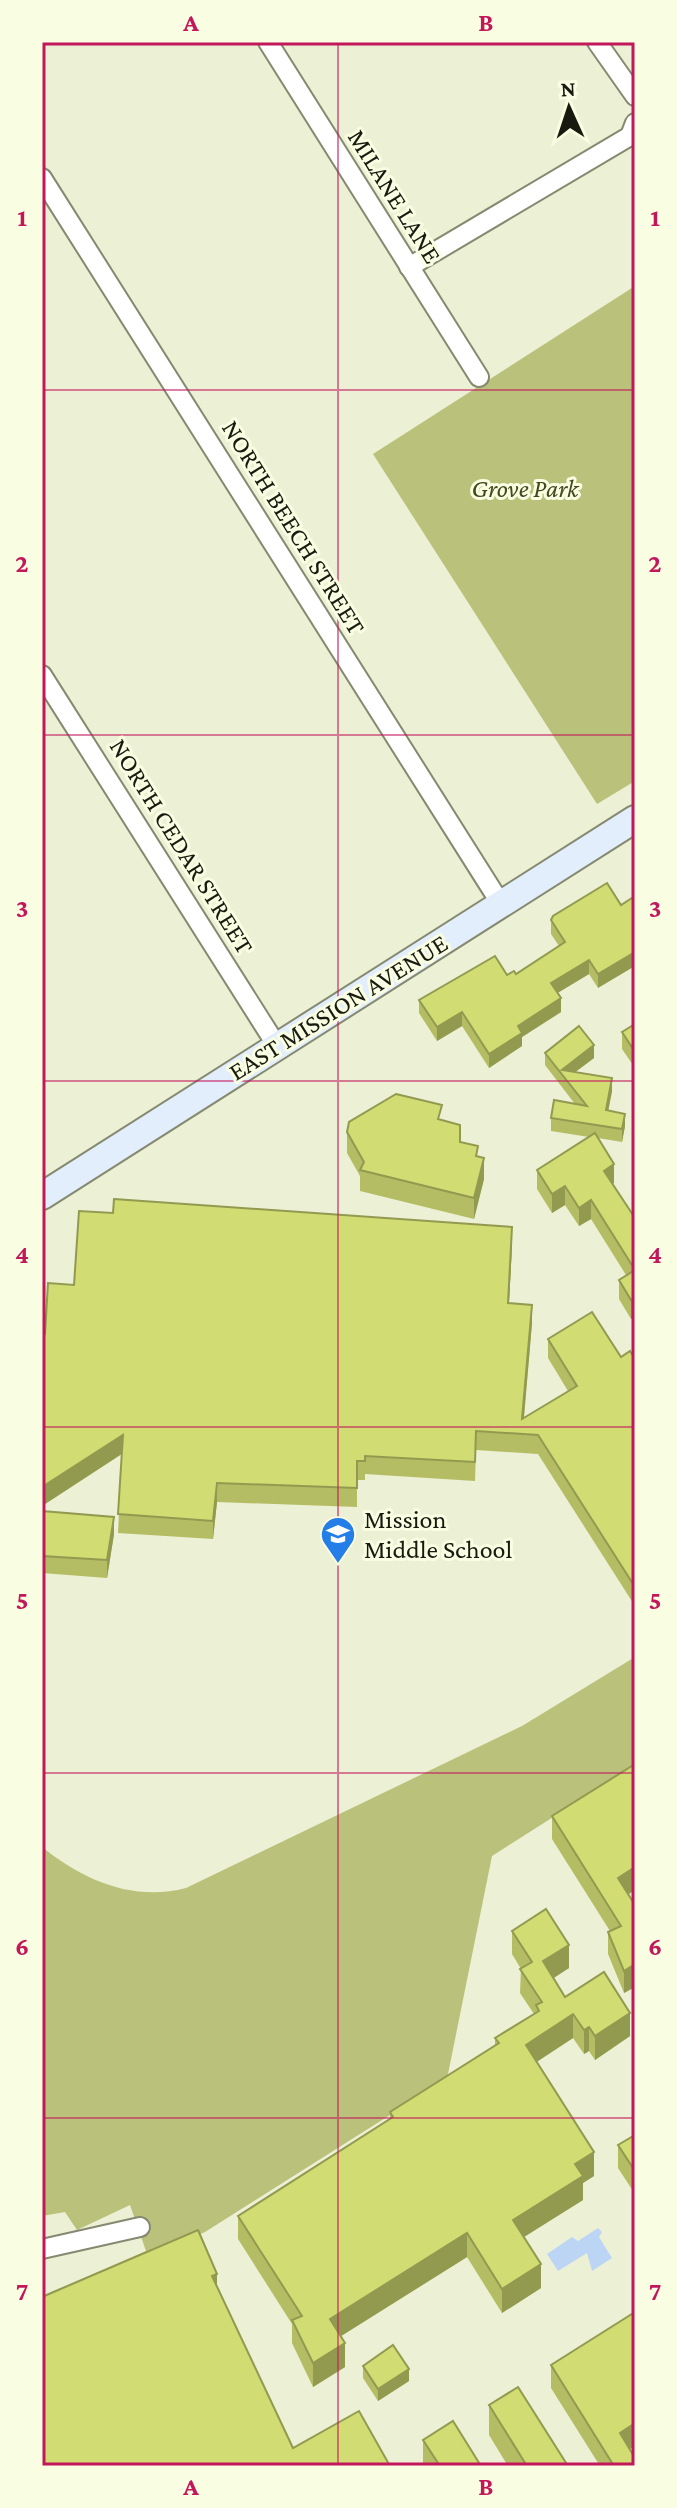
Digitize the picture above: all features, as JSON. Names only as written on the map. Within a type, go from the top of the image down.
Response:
[{"type":"main road","name":"EAST MISSION AVENUE","points":[[42,1196],[635,819]]},
{"type":"street","name":"MILANE LANE","points":[[268,42],[479,377]]},
{"type":"street","points":[[597,42],[635,96]]},
{"type":"street","points":[[409,267],[630,136],[635,123]]},
{"type":"street","name":"NORTH BEECH STREET","points":[[42,178],[501,904]]},
{"type":"street","name":"NORTH CEDAR STREET","points":[[42,675],[277,1046]]},
{"type":"street","points":[[42,2249],[140,2227]]},
{"type":"green space","name":"Grove Park","points":[[635,286],[635,781],[597,804],[373,454]]},
{"type":"green space","points":[[635,1657],[635,1765],[492,1856],[447,2079],[205,2232],[42,2305],[42,2296],[146,2251],[130,2205],[77,2230],[65,2212],[42,2216],[42,1847],[74,1869],[110,1885],[147,1892],[186,1888],[522,1726]]},
{"type":"water","points":[[598,2228],[602,2232],[599,2237],[612,2258],[592,2271],[587,2253],[558,2271],[547,2254],[572,2237],[578,2241]]},
{"type":"building","points":[[607,883],[621,905],[635,896],[635,952],[598,974],[589,960],[551,983],[561,998],[518,1026],[522,1033],[489,1054],[462,1012],[437,1027],[419,1000],[495,956],[507,975],[514,971],[516,974],[565,942],[551,920],[553,916]]},
{"type":"building","points":[[635,1024],[635,1052],[622,1032]]},
{"type":"building","points":[[579,1026],[594,1045],[562,1070],[612,1078],[606,1110],[625,1114],[622,1129],[551,1118],[554,1100],[587,1106],[545,1053]]},
{"type":"building","points":[[396,1094],[442,1105],[438,1119],[460,1125],[460,1142],[478,1146],[476,1156],[484,1158],[474,1198],[360,1170],[364,1162],[347,1132],[349,1122]]},
{"type":"building","points":[[595,1133],[614,1164],[604,1171],[633,1215],[635,1213],[635,1270],[591,1200],[579,1208],[565,1186],[552,1194],[537,1170]]},
{"type":"building","points":[[114,1199],[512,1227],[508,1303],[532,1305],[522,1419],[577,1386],[548,1339],[592,1312],[621,1357],[630,1351],[635,1359],[635,1587],[538,1435],[476,1431],[475,1462],[365,1456],[365,1461],[357,1461],[357,1488],[217,1483],[213,1521],[118,1514],[123,1435],[42,1487],[42,1338],[45,1334],[48,1283],[74,1285],[79,1211],[113,1213]]},
{"type":"building","points":[[635,1270],[635,1297],[631,1300],[619,1280]]},
{"type":"building","points":[[42,1511],[114,1517],[107,1560],[42,1556]]},
{"type":"building","points":[[635,1764],[635,1867],[618,1878],[635,1905],[635,1964],[624,1971],[608,1932],[621,1926],[552,1816]]},
{"type":"building","points":[[546,1909],[569,1945],[543,1961],[565,1997],[604,1972],[630,2013],[595,2036],[589,2027],[584,2030],[573,2014],[526,2045],[594,2152],[575,2164],[583,2176],[513,2220],[541,2264],[502,2289],[467,2233],[330,2319],[345,2343],[313,2363],[292,2320],[302,2316],[238,2216],[393,2117],[390,2112],[499,2043],[495,2038],[539,2011],[536,2005],[542,2002],[520,1969],[532,1962],[512,1931]]},
{"type":"building","points":[[635,2135],[635,2171],[618,2145]]},
{"type":"building","points":[[198,2230],[217,2274],[212,2276],[293,2448],[359,2411],[390,2466],[42,2466],[42,2297]]},
{"type":"building","points":[[635,2312],[635,2423],[620,2433],[635,2458],[635,2466],[614,2466],[551,2365]]},
{"type":"building","points":[[393,2345],[409,2369],[378,2389],[363,2366]]},
{"type":"building","points":[[518,2387],[568,2466],[527,2466],[489,2405]]},
{"type":"building","points":[[453,2421],[481,2466],[440,2466],[423,2440]]},
{"type":"place","name":"Mission Middle School","points":[[338,1565]]}]
